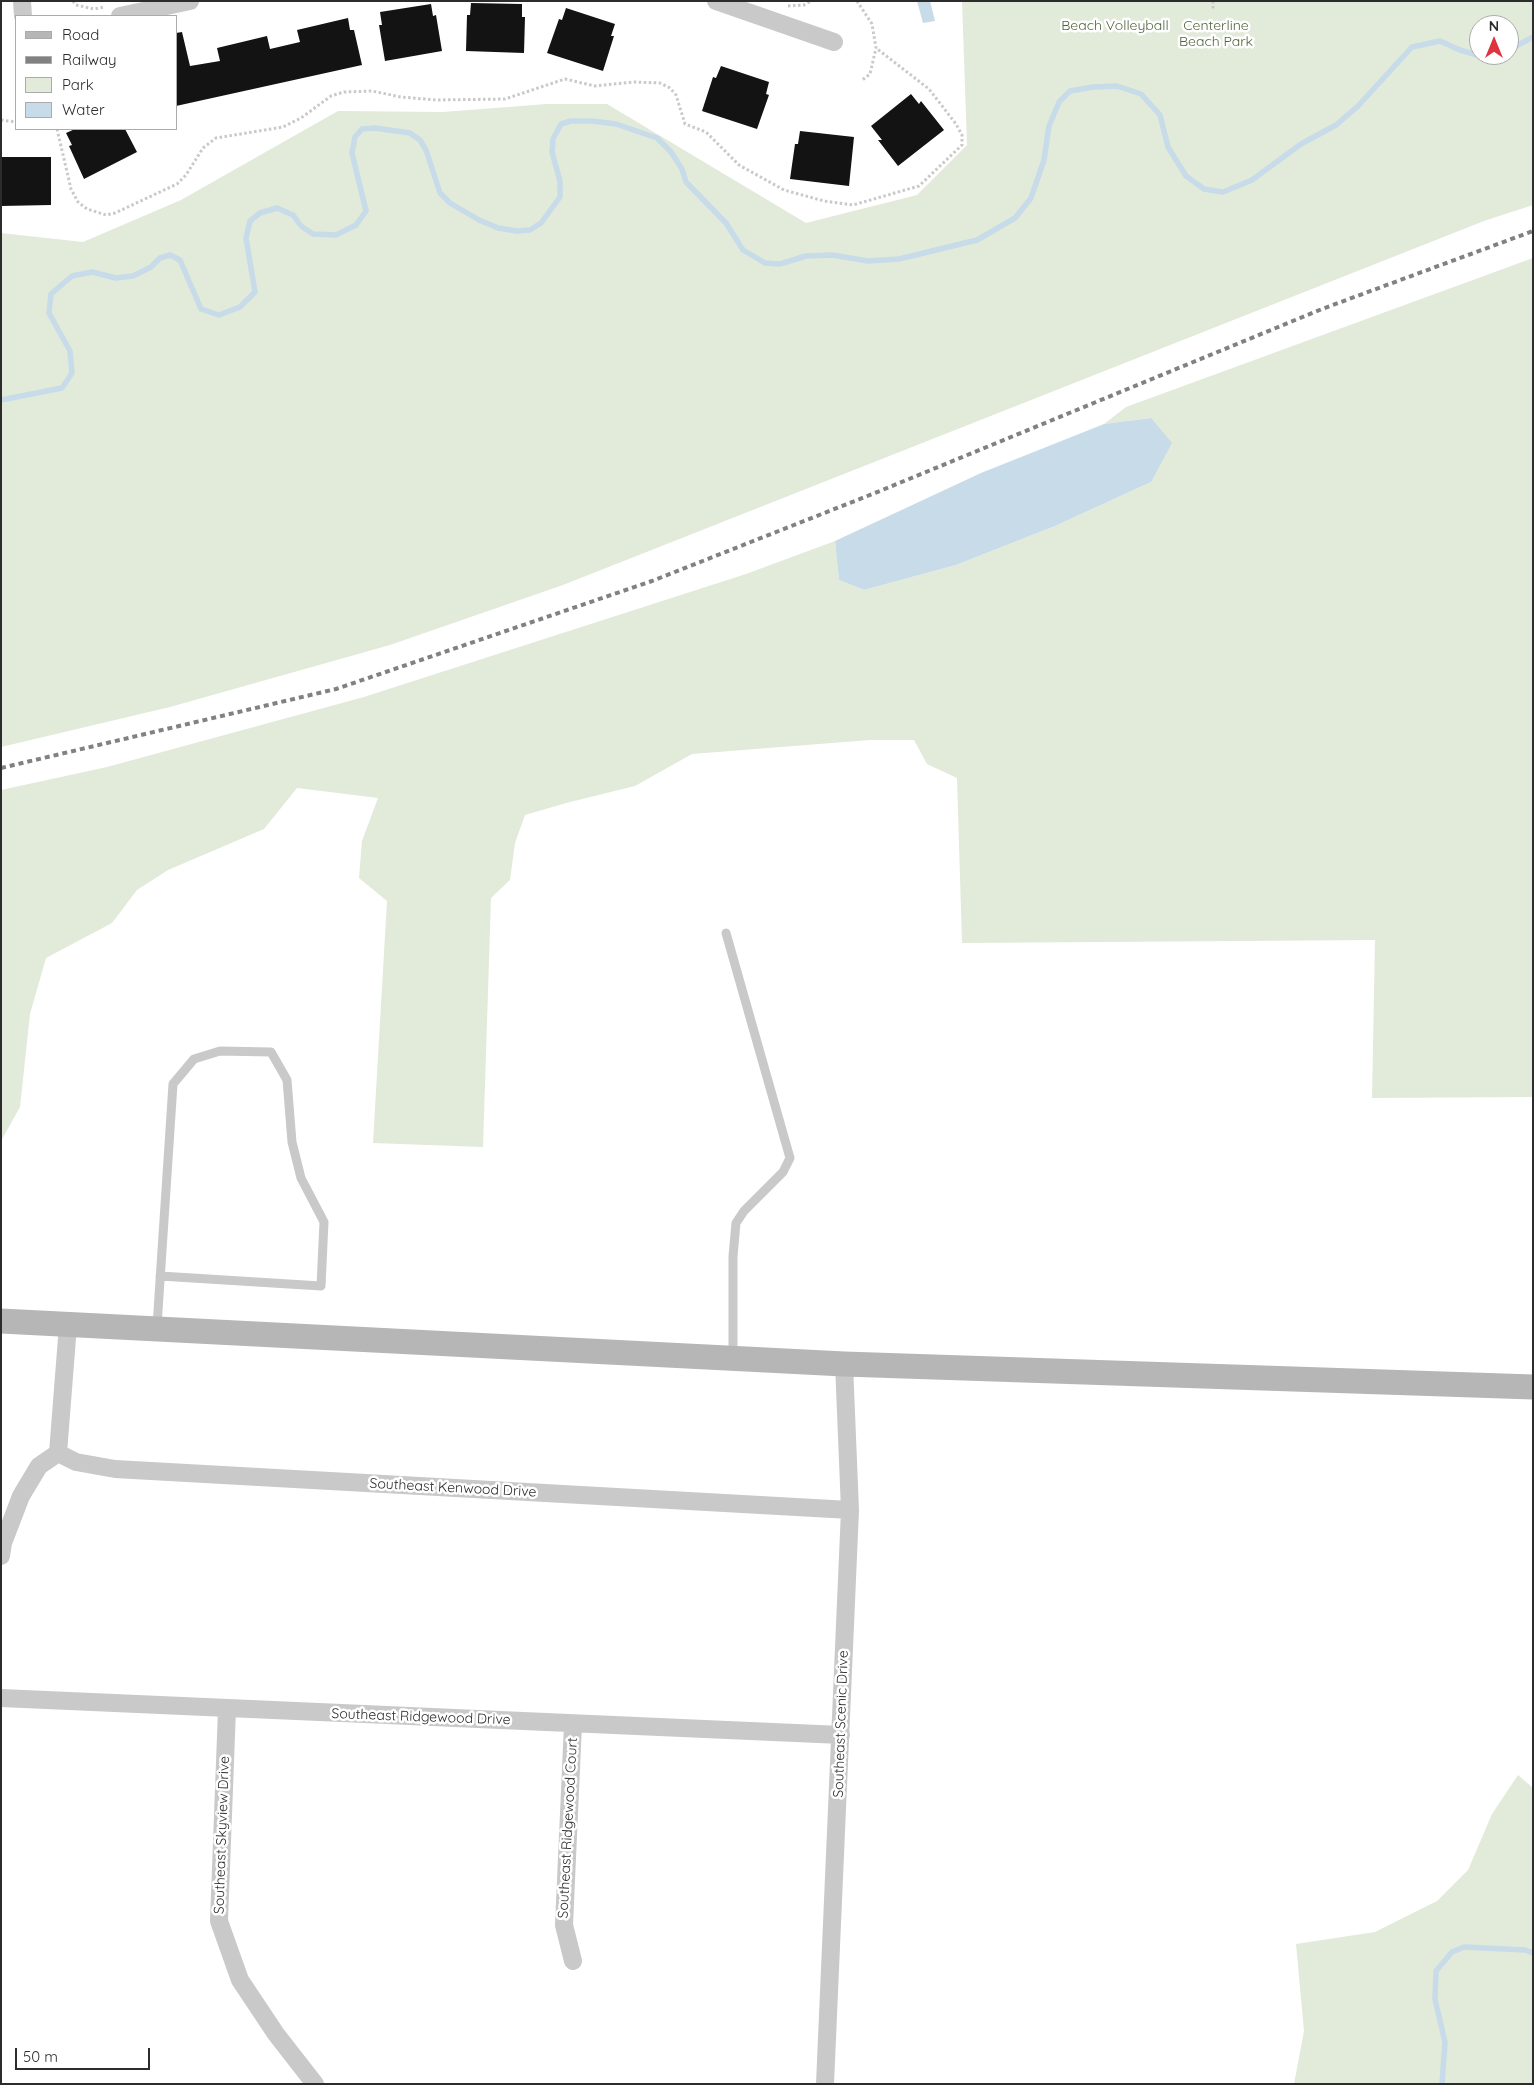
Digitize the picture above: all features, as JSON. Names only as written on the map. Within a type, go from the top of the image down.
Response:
[{"type":"main road","points":[[1,1321],[844,1364],[1533,1387]]},
{"type":"street","points":[[22,1],[22,15]]},
{"type":"street","points":[[116,11],[190,1]]},
{"type":"street","points":[[716,1],[834,42]]},
{"type":"street","points":[[1,1556],[3,1543],[21,1496],[39,1466],[58,1453],[68,1324]]},
{"type":"street","name":"Southeast Scenic Drive","points":[[826,2084],[850,1510],[844,1364]]},
{"type":"street","name":"Southeast Kenwood Drive","points":[[58,1453],[76,1462],[115,1469],[850,1510]]},
{"type":"street","name":"Southeast Ridgewood Drive","points":[[1,1698],[841,1735]]},
{"type":"street","name":"Southeast Skyview Drive","points":[[227,1709],[219,1922],[240,1980],[276,2034],[315,2084]]},
{"type":"street","name":"Southeast Ridgewood Court","points":[[572,1962],[564,1925],[573,1724]]},
{"type":"lane","points":[[726,933],[790,1158],[783,1172],[744,1210],[736,1223],[733,1256],[733,1359]]},
{"type":"lane","points":[[156,1329],[173,1084],[194,1059],[220,1050],[271,1052],[287,1080],[292,1142],[301,1178],[324,1222],[321,1286],[160,1276]]},
{"type":"path","points":[[73,1],[76,5],[116,11]]},
{"type":"path","points":[[783,4],[791,6],[804,5],[811,1]]},
{"type":"path","points":[[857,1],[872,24],[876,48],[870,74],[861,81]]},
{"type":"path","points":[[1213,1],[1213,10]]},
{"type":"path","points":[[57,130],[71,189],[78,202],[87,210],[106,215],[115,213],[177,184],[186,175],[202,148],[216,138],[283,127],[302,118],[331,96],[344,92],[372,91],[401,97],[438,100],[505,99],[565,79],[595,86],[634,82],[660,83],[670,88],[676,95],[685,124],[706,132],[740,165],[784,190],[824,201],[853,205],[920,186],[962,145],[962,135],[956,124],[929,89],[876,48]]},
{"type":"path","points":[[1,120],[15,122]]},
{"type":"green space","points":[[962,1],[1533,1],[1533,205],[1484,221],[563,585],[390,645],[170,707],[1,747],[1,233],[83,242],[181,200],[338,111],[443,112],[547,104],[607,104],[806,223],[917,195],[967,145]]},
{"type":"green space","points":[[1533,258],[1533,1097],[1372,1098],[1375,940],[962,943],[957,778],[927,764],[914,740],[870,740],[692,754],[635,786],[525,815],[515,843],[510,880],[491,898],[483,1147],[373,1143],[387,901],[359,878],[362,841],[378,798],[297,788],[264,829],[168,870],[137,890],[112,923],[46,958],[30,1014],[20,1107],[1,1141],[1,790],[107,767],[364,697],[746,574],[835,541],[839,580],[864,590],[956,565],[1055,526],[1151,482],[1151,418],[1104,424],[1126,407]]},
{"type":"green space","points":[[1518,1775],[1533,1788],[1533,2084],[1294,2084],[1304,2031],[1296,1944],[1375,1932],[1437,1901],[1468,1870],[1492,1814]]},
{"type":"water","points":[[917,1],[930,1],[935,21],[923,23]]},
{"type":"water","points":[[1151,418],[1172,443],[1151,482],[1055,526],[956,565],[864,590],[839,580],[835,541],[981,473],[1104,424]]},
{"type":"building","points":[[471,3],[522,4],[522,17],[525,17],[524,53],[466,51],[467,15],[470,15]]},
{"type":"building","points":[[431,4],[433,16],[436,15],[442,51],[385,61],[379,25],[382,25],[380,12]]},
{"type":"building","points":[[566,8],[615,24],[611,36],[614,36],[603,71],[547,53],[559,19],[562,20]]},
{"type":"building","points":[[348,18],[350,30],[354,30],[362,65],[178,106],[178,33],[182,32],[190,66],[220,61],[217,48],[267,36],[270,49],[300,42],[297,30]]},
{"type":"building","points":[[721,66],[769,82],[766,94],[769,95],[757,129],[702,111],[713,77],[716,78]]},
{"type":"building","points":[[911,94],[919,104],[921,101],[944,130],[898,166],[878,140],[882,140],[871,126]]},
{"type":"building","points":[[73,130],[126,130],[137,152],[84,179],[69,146],[72,145],[66,133]]},
{"type":"building","points":[[800,131],[854,137],[849,186],[790,179],[795,144],[798,144]]},
{"type":"building","points":[[1,157],[51,157],[51,205],[1,206]]},
{"type":"waterway","points":[[1519,45],[1533,37]]},
{"type":"waterway","points":[[1,400],[62,388],[72,373],[70,351],[49,313],[51,294],[72,276],[92,272],[116,278],[133,276],[151,267],[160,258],[170,255],[180,260],[201,309],[219,315],[240,307],[255,292],[246,238],[250,221],[260,213],[277,208],[293,215],[301,226],[313,234],[336,235],[356,225],[366,211],[352,153],[355,137],[362,129],[375,128],[410,133],[420,140],[426,150],[440,193],[450,203],[479,220],[498,228],[517,231],[530,230],[541,223],[560,197],[560,181],[552,152],[553,139],[561,124],[571,121],[616,124],[657,138],[671,152],[682,169],[686,182],[726,223],[743,250],[765,263],[780,264],[806,256],[832,255],[868,261],[899,259],[977,240],[1015,218],[1031,198],[1044,160],[1049,126],[1059,102],[1070,91],[1093,87],[1117,86],[1141,94],[1160,115],[1168,147],[1186,176],[1204,189],[1223,192],[1252,180],[1301,144],[1336,125],[1358,106],[1412,47],[1440,41],[1469,53]]},
{"type":"waterway","points":[[1442,2084],[1445,2042],[1435,1999],[1436,1971],[1452,1952],[1464,1947],[1525,1950],[1533,1953]]},
{"type":"railway","points":[[1,768],[336,689],[652,581],[875,493],[1322,309],[1533,231]]},
{"type":"park label","name":"Beach Volleyball","points":[[1115,26]]},
{"type":"park label","name":"Centerline Beach Park","points":[[1216,34]]}]
